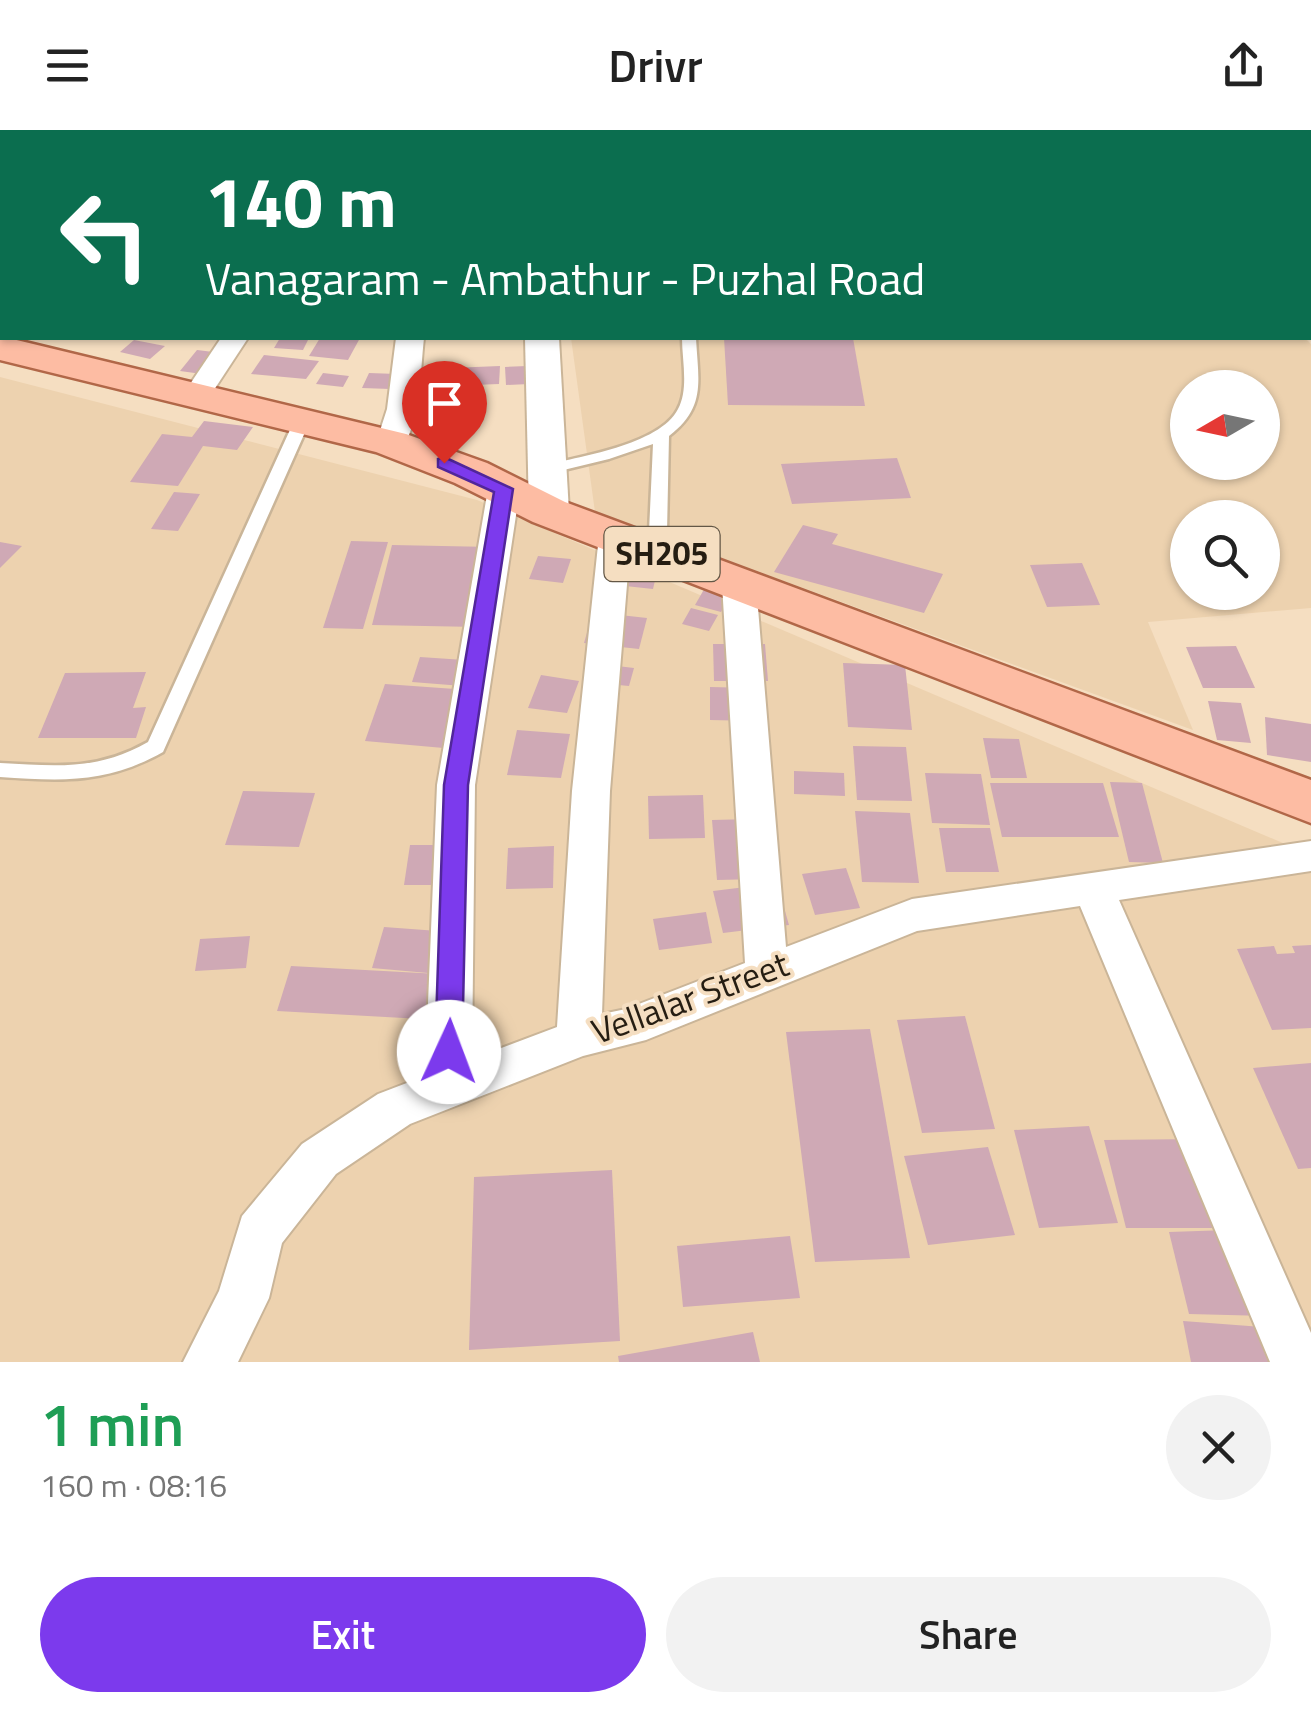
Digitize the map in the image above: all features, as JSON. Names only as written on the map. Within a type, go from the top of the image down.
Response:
[{"type":"main road","name":"SH205","points":[[0,348],[391,443],[504,489],[548,490],[739,584],[1311,802]]},
{"type":"street","points":[[196,396],[233,340]]},
{"type":"street","points":[[391,443],[401,409],[410,340]]},
{"type":"street","points":[[542,340],[548,490]]},
{"type":"street","points":[[448,1090],[456,785],[504,489]]},
{"type":"street","points":[[579,1038],[591,791],[636,534]]},
{"type":"street","points":[[739,584],[766,972]]},
{"type":"street","name":"Vellalar Street","points":[[210,1362],[242,1298],[260,1233],[319,1159],[394,1109],[579,1038],[630,1027],[912,914],[1311,856]]},
{"type":"street","points":[[1093,889],[1297,1362]]},
{"type":"lane","points":[[548,490],[600,457],[661,434],[685,412],[689,401],[689,340]]},
{"type":"lane","points":[[0,770],[94,774],[126,766],[156,747],[302,422]]},
{"type":"lane","points":[[636,534],[661,434]]},
{"type":"shaded area","points":[[571,340],[1307,340],[1311,344],[1311,608],[1148,622],[1193,730],[595,512]]},
{"type":"shaded area","points":[[0,377],[477,500],[1311,855],[1311,1362],[0,1362]]},
{"type":"building","points":[[134,340],[165,346],[150,359],[120,352]]},
{"type":"building","points":[[279,340],[308,340],[303,350],[274,348]]},
{"type":"building","points":[[319,340],[359,340],[348,360],[309,356]]},
{"type":"building","points":[[724,340],[853,340],[865,406],[728,405]]},
{"type":"building","points":[[197,350],[238,355],[228,367],[202,374],[180,371]]},
{"type":"building","points":[[264,355],[319,361],[306,379],[251,374]]},
{"type":"building","points":[[500,366],[499,384],[449,386],[451,368]]},
{"type":"building","points":[[527,366],[529,384],[506,385],[505,367]]},
{"type":"building","points":[[323,373],[349,376],[343,387],[316,384]]},
{"type":"building","points":[[369,373],[397,374],[390,389],[362,388]]},
{"type":"building","points":[[204,421],[253,427],[237,450],[203,446],[178,486],[130,482],[162,434],[192,437]]},
{"type":"building","points":[[897,458],[911,498],[792,504],[781,464]]},
{"type":"building","points":[[174,492],[200,494],[178,531],[151,529]]},
{"type":"building","points":[[803,525],[838,534],[832,544],[943,574],[924,613],[774,572]]},
{"type":"building","points":[[351,541],[388,542],[363,629],[323,628]]},
{"type":"building","points":[[0,542],[22,546],[0,568]]},
{"type":"building","points":[[392,545],[492,547],[478,627],[372,625]]},
{"type":"building","points":[[538,556],[571,559],[563,583],[529,579]]},
{"type":"building","points":[[613,560],[642,563],[640,570],[657,572],[653,589],[607,584]]},
{"type":"building","points":[[1082,563],[1100,605],[1047,607],[1030,565]]},
{"type":"building","points":[[706,586],[732,592],[721,612],[695,605]]},
{"type":"building","points":[[691,608],[718,615],[709,631],[682,624]]},
{"type":"building","points":[[593,612],[647,618],[639,649],[584,643]]},
{"type":"building","points":[[713,644],[765,644],[768,681],[714,681]]},
{"type":"building","points":[[1236,646],[1255,688],[1203,688],[1186,647]]},
{"type":"building","points":[[420,657],[494,662],[488,688],[412,682]]},
{"type":"building","points":[[592,663],[634,668],[629,686],[587,682]]},
{"type":"building","points":[[843,663],[905,665],[912,730],[848,727]]},
{"type":"building","points":[[146,672],[133,708],[146,707],[136,738],[38,738],[65,673]]},
{"type":"building","points":[[541,675],[579,681],[567,713],[528,708]]},
{"type":"building","points":[[385,684],[483,691],[466,750],[365,741]]},
{"type":"building","points":[[710,687],[753,688],[754,721],[710,720]]},
{"type":"building","points":[[1208,701],[1241,703],[1251,743],[1217,740]]},
{"type":"building","points":[[1265,717],[1311,724],[1311,762],[1267,755]]},
{"type":"building","points":[[517,730],[570,734],[561,778],[507,775]]},
{"type":"building","points":[[983,738],[1019,739],[1027,778],[991,778]]},
{"type":"building","points":[[853,746],[906,747],[912,801],[857,800]]},
{"type":"building","points":[[794,771],[844,773],[845,796],[794,794]]},
{"type":"building","points":[[925,773],[981,774],[990,825],[932,823]]},
{"type":"building","points":[[1110,782],[1142,783],[1163,863],[1129,862]]},
{"type":"building","points":[[990,783],[1103,783],[1119,837],[1002,837]]},
{"type":"building","points":[[243,791],[315,793],[299,847],[225,845]]},
{"type":"building","points":[[703,795],[705,838],[649,839],[648,796]]},
{"type":"building","points":[[855,811],[910,813],[919,883],[862,882]]},
{"type":"building","points":[[752,819],[758,879],[717,880],[712,820]]},
{"type":"building","points":[[939,828],[990,828],[999,872],[946,872]]},
{"type":"building","points":[[410,845],[469,845],[465,885],[404,885]]},
{"type":"building","points":[[554,846],[553,888],[506,889],[508,848]]},
{"type":"building","points":[[846,868],[860,908],[815,915],[802,874]]},
{"type":"building","points":[[777,883],[789,925],[723,933],[713,891]]},
{"type":"building","points":[[706,912],[712,943],[659,950],[653,919]]},
{"type":"building","points":[[384,927],[465,933],[458,1021],[277,1011],[291,966],[439,974],[372,968]]},
{"type":"building","points":[[250,936],[246,968],[195,971],[200,939]]},
{"type":"building","points":[[1311,945],[1311,1028],[1272,1030],[1237,949],[1274,946],[1277,954],[1295,953],[1292,946]]},
{"type":"building","points":[[965,1016],[995,1129],[922,1133],[897,1020]]},
{"type":"building","points":[[870,1029],[910,1258],[815,1262],[786,1032]]},
{"type":"building","points":[[1311,1063],[1311,1168],[1298,1169],[1253,1068]]},
{"type":"building","points":[[1089,1126],[1118,1223],[1039,1228],[1014,1130]]},
{"type":"building","points":[[1198,1139],[1224,1228],[1126,1228],[1104,1140]]},
{"type":"building","points":[[988,1147],[1015,1235],[928,1245],[904,1156]]},
{"type":"building","points":[[612,1170],[620,1341],[469,1350],[474,1177]]},
{"type":"building","points":[[1228,1230],[1267,1316],[1189,1314],[1169,1232]]},
{"type":"building","points":[[790,1236],[800,1298],[683,1307],[677,1246]]},
{"type":"building","points":[[1183,1321],[1275,1328],[1285,1362],[1191,1362]]},
{"type":"building","points":[[753,1332],[760,1362],[619,1362],[618,1356]]},
{"type":"route","points":[[444,463],[504,489],[456,785],[449,1052]]}]
